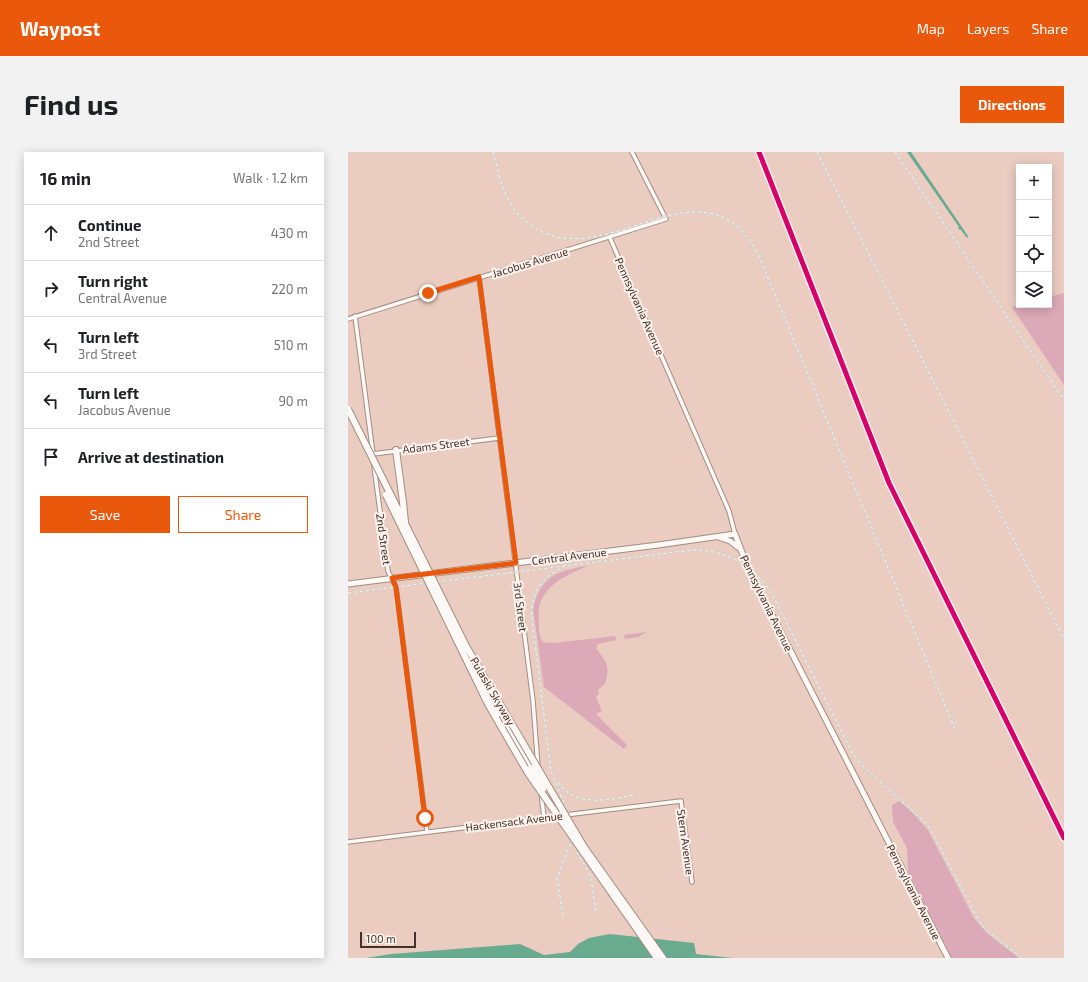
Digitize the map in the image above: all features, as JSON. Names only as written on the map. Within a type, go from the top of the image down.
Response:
[{"type":"highway","name":"Pulaski Skyway","points":[[348,409],[460,635],[588,853],[663,958]]},
{"type":"highway","name":"Pulaski Skyway","points":[[348,418],[488,704],[532,779],[657,958]]},
{"type":"highway","points":[[396,450],[407,530],[413,547],[468,656],[567,830]]},
{"type":"highway","points":[[531,768],[554,803],[569,821]]},
{"type":"main road","name":"Central Avenue","points":[[348,584],[735,534]]},
{"type":"main road","name":"Pennsylvania Avenue","points":[[735,534],[742,552],[948,958]]},
{"type":"main road","points":[[718,537],[733,543],[742,552]]},
{"type":"street","name":"Jacobus Avenue","points":[[348,319],[479,277],[610,238],[666,219],[632,152]]},
{"type":"street","name":"Pennsylvania Avenue","points":[[610,238],[729,511],[735,534]]},
{"type":"street","name":"3rd Street","points":[[479,277],[533,701],[544,818]]},
{"type":"street","name":"2nd Street","points":[[355,316],[388,571],[396,587],[427,832]]},
{"type":"street","name":"Adams Street","points":[[373,454],[499,438]]},
{"type":"street","name":"Hackensack Avenue","points":[[348,842],[681,801]]},
{"type":"street","name":"Stern Avenue","points":[[681,801],[692,882]]},
{"type":"shaded area","points":[[907,152],[911,152],[968,236],[967,238],[961,230],[958,229],[959,227]]},
{"type":"shaded area","points":[[1064,293],[1064,385],[1012,307],[1016,306],[1016,308],[1052,308],[1052,296]]},
{"type":"shaded area","points":[[588,566],[559,580],[545,594],[541,602],[539,612],[540,633],[543,642],[554,643],[615,636],[616,640],[598,644],[596,648],[608,668],[605,684],[598,690],[599,694],[596,697],[602,711],[596,714],[627,745],[624,749],[544,687],[533,609],[536,598],[545,582],[552,577],[567,570]]},
{"type":"shaded area","points":[[647,632],[638,637],[625,639],[624,635]]},
{"type":"shaded area","points":[[899,801],[911,811],[928,830],[974,918],[988,934],[1019,958],[951,958],[908,871],[907,848],[893,822],[892,805]]},
{"type":"shaded area","points":[[610,934],[694,943],[696,954],[733,958],[366,958],[391,954],[520,944],[544,955],[570,952],[578,944],[589,938]]},
{"type":"railway","points":[[493,152],[503,187],[512,206],[525,221],[542,232],[570,239],[599,236],[685,212],[712,214],[736,226],[758,254],[955,729]]},
{"type":"railway","points":[[759,152],[889,483],[1064,838]]},
{"type":"railway","points":[[817,152],[1064,639]]},
{"type":"railway","points":[[895,152],[1064,400]]},
{"type":"railway","points":[[348,593],[692,550],[704,550],[727,556],[738,561],[757,575],[772,594],[853,754],[864,767],[928,825],[979,921],[986,930],[1022,958]]},
{"type":"railway","points":[[560,569],[546,578],[537,589],[534,596],[532,620],[551,771],[569,816],[577,852],[591,878],[596,912]]},
{"type":"railway","points":[[558,782],[565,790],[574,796],[583,799],[603,800],[634,795]]},
{"type":"railway","points":[[563,916],[557,878],[572,840]]},
{"type":"cycle path","points":[[759,152],[889,483],[1064,838]]},
{"type":"route","points":[[425,818],[396,587],[392,578],[516,563],[479,277],[428,293]]}]
